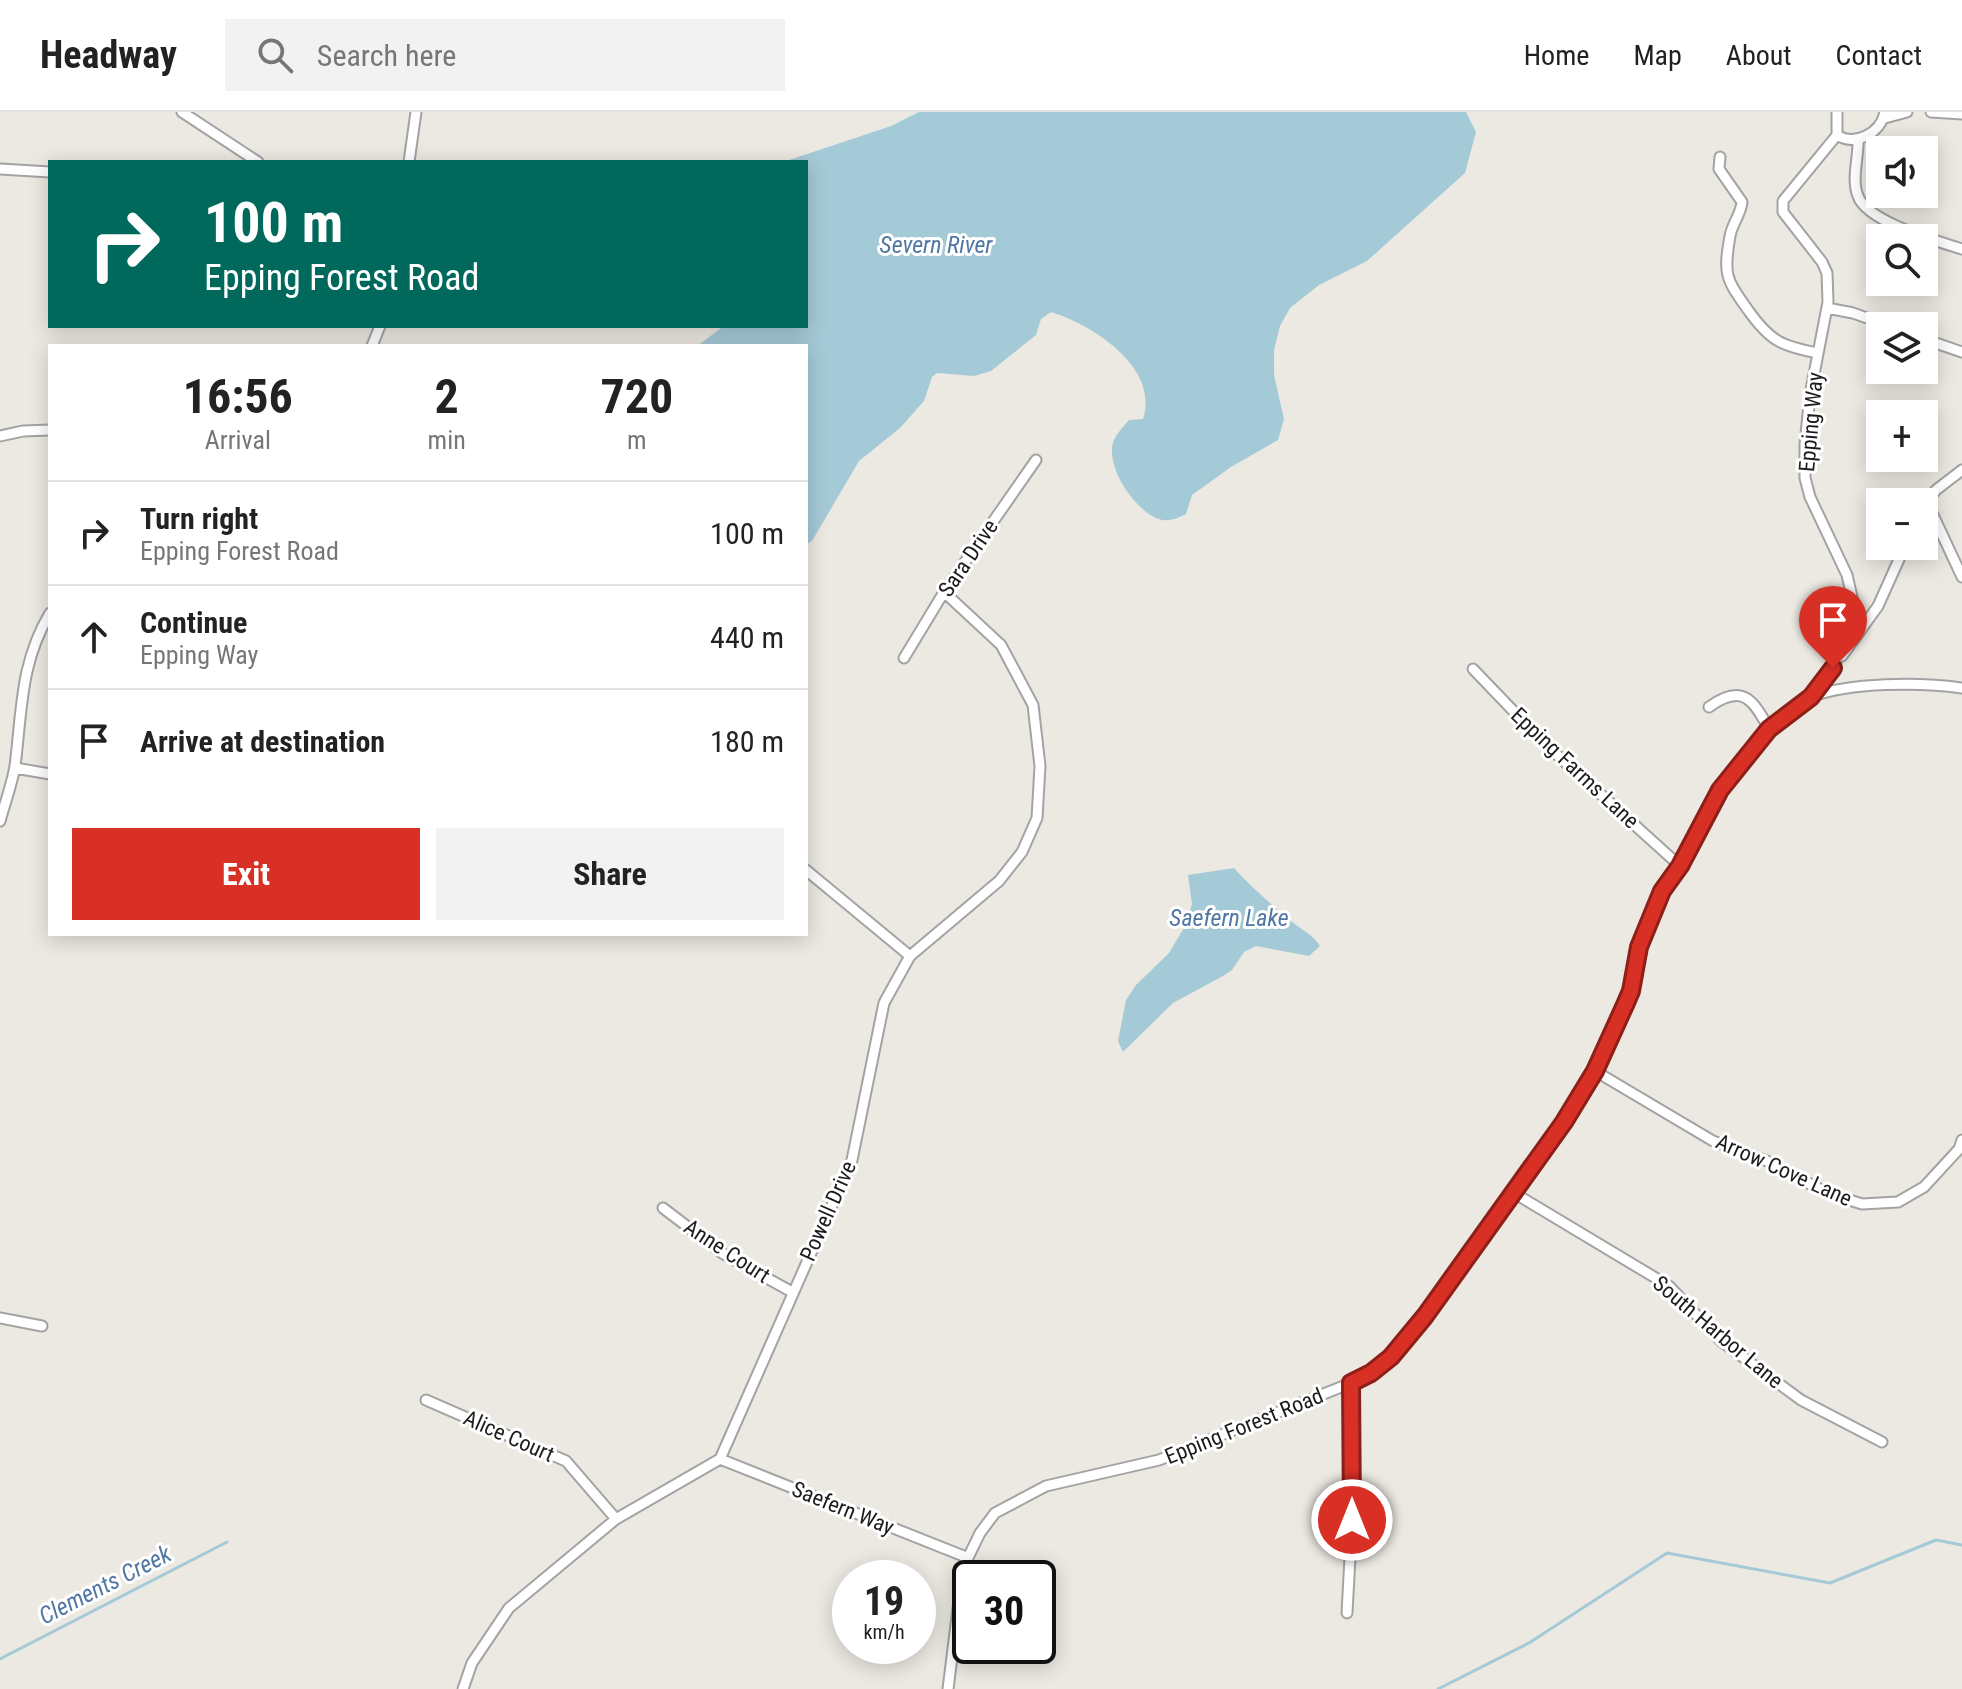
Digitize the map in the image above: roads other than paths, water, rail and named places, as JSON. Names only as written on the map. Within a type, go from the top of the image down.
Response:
[{"type":"street","points":[[182,112],[255,160]]},
{"type":"street","points":[[409,160],[416,112]]},
{"type":"street","points":[[1837,112],[1837,135],[1848,140],[1873,132],[1885,115],[1907,112]]},
{"type":"street","points":[[1931,112],[1962,114]]},
{"type":"street","name":"Epping Way","points":[[1680,866],[1720,790],[1769,729],[1811,697],[1833,668],[1853,622],[1855,610],[1847,575],[1810,497],[1805,478],[1805,444],[1827,308],[1827,273],[1783,212],[1783,201],[1837,135]]},
{"type":"street","points":[[1858,139],[1856,188],[1862,203],[1881,218],[1962,249]]},
{"type":"street","points":[[238,160],[245,153]]},
{"type":"street","points":[[1720,157],[1719,169],[1742,202],[1730,234],[1727,266],[1732,290],[1759,328],[1773,340],[1818,353]]},
{"type":"street","points":[[0,169],[48,172]]},
{"type":"street","points":[[1827,308],[1866,318]]},
{"type":"street","points":[[1938,344],[1962,352]]},
{"type":"street","points":[[0,436],[48,430]]},
{"type":"street","name":"Sara Drive","points":[[904,658],[944,592],[1036,460]]},
{"type":"street","points":[[1938,489],[1962,470]]},
{"type":"street","points":[[1938,530],[1962,577]]},
{"type":"street","points":[[1833,668],[1869,620],[1898,560]]},
{"type":"street","name":"Powell Drive","points":[[720,1459],[852,1160],[884,1003],[910,956],[999,881],[1022,852],[1037,818],[1040,766],[1033,705],[1001,645],[944,592]]},
{"type":"street","points":[[0,821],[15,768],[19,706],[25,678],[32,651],[48,617]]},
{"type":"street","name":"Epping Farms Lane","points":[[1473,669],[1545,744],[1680,866]]},
{"type":"street","points":[[1811,697],[1832,691],[1903,685],[1962,688]]},
{"type":"street","points":[[1709,707],[1723,696],[1741,695],[1756,704],[1769,729]]},
{"type":"street","points":[[15,768],[48,774]]},
{"type":"street","name":"Epping Forest Road","points":[[948,1689],[966,1557],[995,1513],[1046,1486],[1159,1460],[1351,1383],[1371,1373],[1400,1347],[1514,1193],[1595,1071],[1631,991],[1639,947],[1662,891],[1680,866]]},
{"type":"street","points":[[808,872],[910,956]]},
{"type":"street","name":"Arrow Cove Lane","points":[[1595,1071],[1713,1141],[1767,1161],[1827,1193],[1862,1204],[1898,1202],[1924,1187],[1959,1149],[1962,1140]]},
{"type":"street","name":"South Harbor Lane","points":[[1514,1193],[1669,1286],[1721,1341],[1801,1400],[1882,1442]]},
{"type":"street","name":"Anne Court","points":[[663,1208],[722,1253],[792,1292]]},
{"type":"street","points":[[0,1318],[42,1326]]},
{"type":"street","points":[[1347,1613],[1352,1520],[1351,1383]]},
{"type":"street","name":"Alice Court","points":[[426,1400],[566,1461],[616,1519]]},
{"type":"street","points":[[463,1689],[472,1663],[509,1608],[616,1519],[720,1459]]},
{"type":"street","name":"Saefern Way","points":[[720,1459],[966,1557]]},
{"type":"water","name":"Severn River","points":[[919,112],[1466,112],[1476,132],[1465,173],[1367,261],[1319,285],[1290,308],[1280,326],[1274,350],[1274,375],[1284,419],[1278,440],[1231,467],[1192,495],[1186,514],[1162,520],[1142,509],[1124,488],[1113,462],[1114,440],[1119,432],[1129,420],[1143,419],[1146,400],[1142,383],[1132,366],[1103,338],[1051,312],[1041,319],[1036,335],[991,371],[974,376],[937,373],[932,377],[924,401],[900,428],[859,461],[808,544],[808,344],[700,344],[721,328],[808,328],[808,160],[789,160],[891,126]]},
{"type":"water","name":"Saefern Lake","points":[[1234,868],[1320,946],[1309,956],[1256,946],[1244,952],[1232,970],[1173,1003],[1123,1052],[1118,1041],[1126,1000],[1136,985],[1169,953],[1185,926],[1192,904],[1188,875]]},
{"type":"waterway","points":[[1438,1689],[1529,1643],[1667,1553],[1830,1583],[1936,1540],[1962,1545]]},
{"type":"waterway","name":"Clements Creek","points":[[0,1659],[227,1542]]}]
